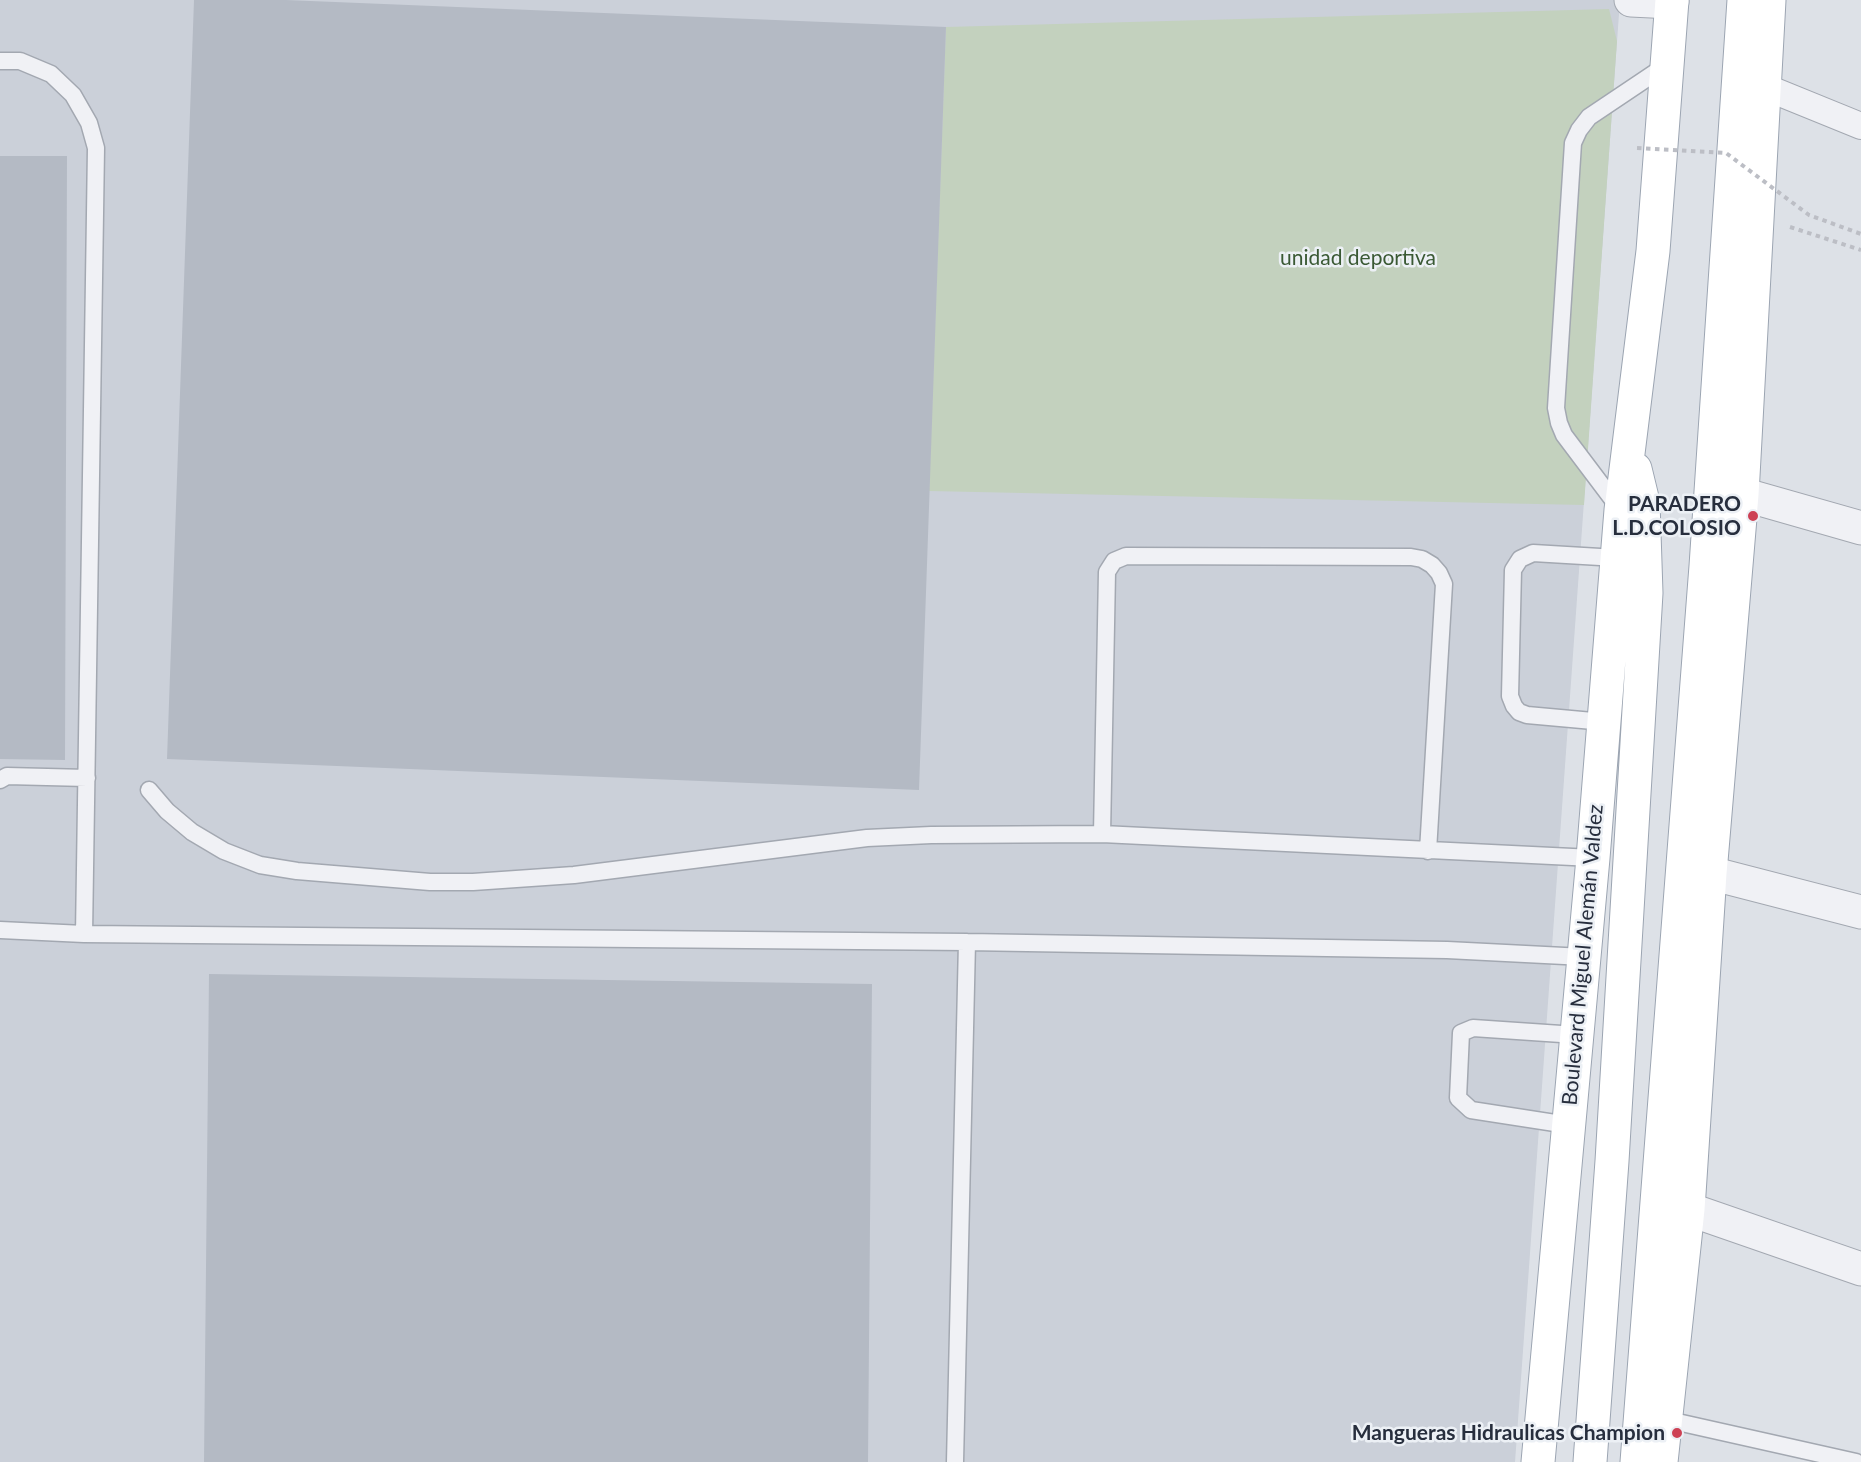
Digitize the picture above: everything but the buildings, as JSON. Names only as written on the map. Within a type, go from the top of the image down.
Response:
[{"type":"main road","name":"Boulevard Miguel Alemán Valdez","points":[[1538,1462],[1593,858],[1621,510],[1653,250],[1672,1]]},
{"type":"main road","points":[[1661,1462],[1688,1209],[1710,873],[1742,494],[1765,87],[1752,5]]},
{"type":"main road","points":[[1637,1462],[1752,5]]},
{"type":"main road","points":[[1590,1462],[1612,1161],[1646,593],[1643,502],[1637,473],[1628,447]]},
{"type":"street","points":[[1631,0],[1672,1]]},
{"type":"street","points":[[1765,87],[1861,126]]},
{"type":"street","points":[[1742,494],[1861,528]]},
{"type":"street","points":[[1710,873],[1861,912]]},
{"type":"street","points":[[1688,1209],[1861,1269]]},
{"type":"lane","points":[[0,61],[20,61],[51,74],[73,94],[89,123],[96,148],[84,934]]},
{"type":"lane","points":[[1621,510],[1564,435],[1558,423],[1556,408],[1573,142],[1589,117],[1668,63]]},
{"type":"lane","points":[[1604,722],[1527,716],[1514,706],[1510,696],[1513,570],[1520,559],[1533,553],[1617,558]]},
{"type":"lane","points":[[1102,834],[1107,572],[1114,561],[1126,556],[1411,557],[1422,559],[1432,565],[1444,584],[1428,851]]},
{"type":"lane","points":[[0,780],[6,776],[87,778]]},
{"type":"lane","points":[[149,790],[167,811],[192,832],[224,851],[260,865],[297,871],[430,882],[574,875],[867,838],[931,835],[1102,834],[1593,858]]},
{"type":"lane","points":[[0,930],[84,934],[967,942],[1435,950],[1584,957]]},
{"type":"lane","points":[[955,1462],[967,942]]},
{"type":"lane","points":[[1568,1125],[1471,1110],[1458,1098],[1461,1033],[1473,1028],[1576,1035]]},
{"type":"lane","points":[[1664,1419],[1856,1462]]},
{"type":"path","points":[[1637,148],[1726,153],[1809,215],[1861,234]]},
{"type":"path","points":[[1758,217],[1861,250]]},
{"type":"shaded area","points":[[0,0],[1620,0],[1515,1462],[0,1462]]},
{"type":"green space","name":"unidad deportiva","points":[[1609,9],[1617,41],[1584,505],[929,491],[946,27]]},
{"type":"place","name":"PARADERO L.D.COLOSIO","points":[[1753,516]]},
{"type":"place","name":"Mangueras Hidraulicas Champion","points":[[1677,1433]]}]
